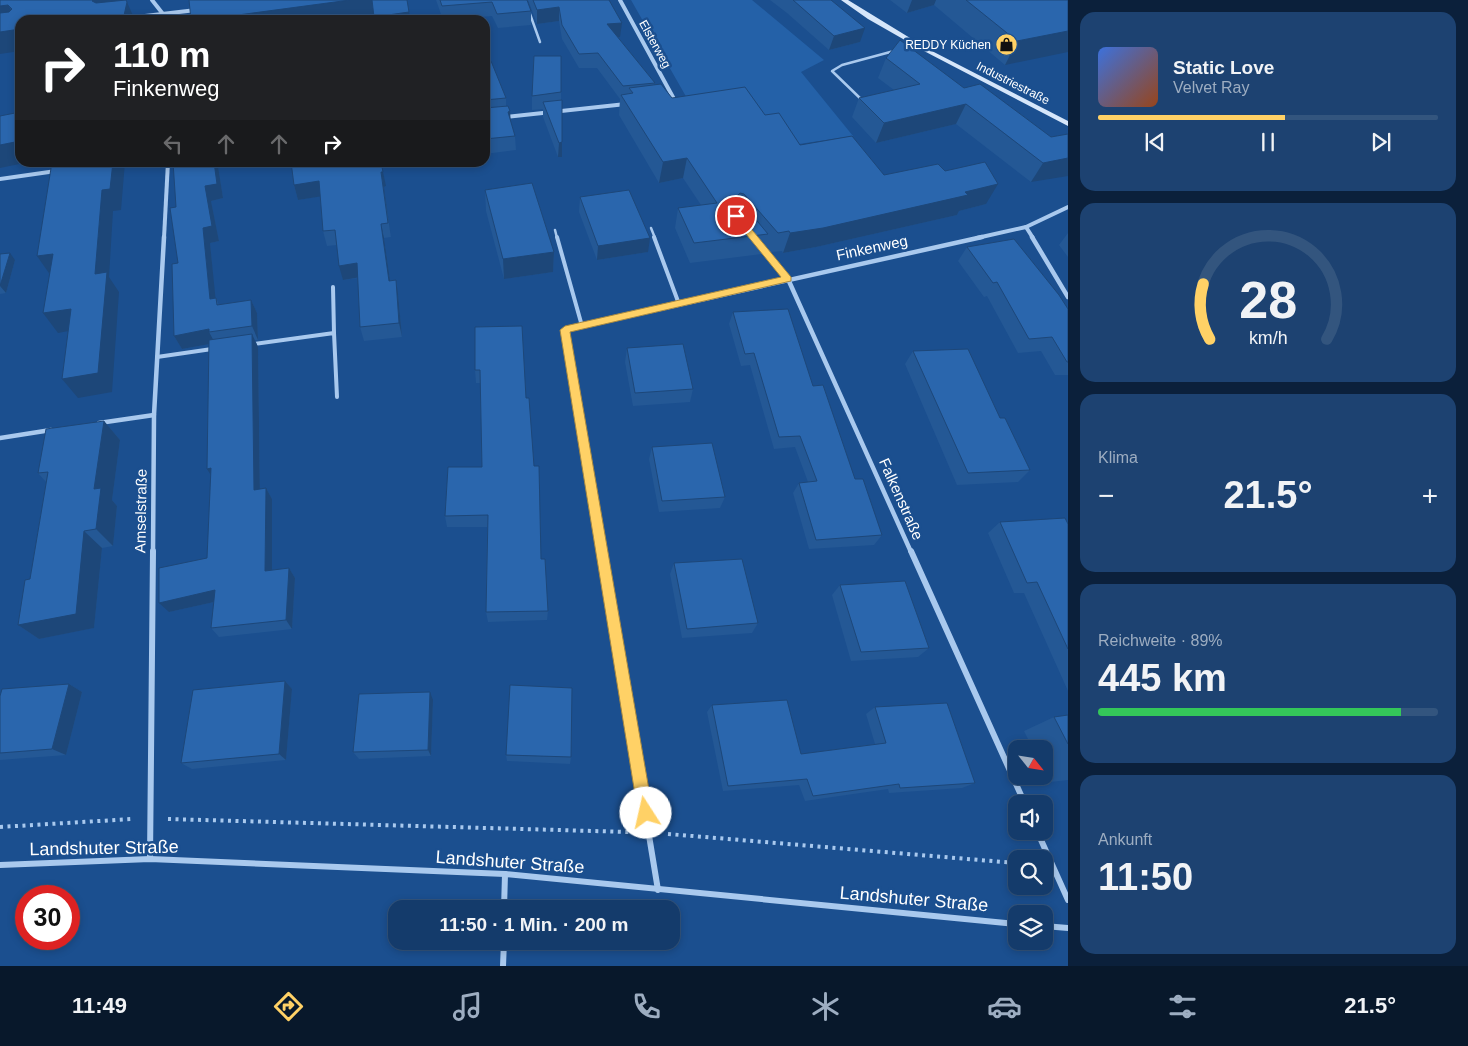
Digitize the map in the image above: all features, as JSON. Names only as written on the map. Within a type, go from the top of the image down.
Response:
[{"type":"street","points":[[152,0],[163,14]]},
{"type":"street","name":"Elsterweg","points":[[620,0],[674,99],[664,100]]},
{"type":"street","name":"Industriestraße","points":[[844,0],[870,18],[1068,124]]},
{"type":"street","points":[[153,15],[201,10]]},
{"type":"street","points":[[495,118],[634,103]]},
{"type":"street","name":"Amselstraße","points":[[150,859],[154,415],[168,167]]},
{"type":"street","points":[[0,179],[65,170]]},
{"type":"street","name":"Finkenweg","points":[[658,890],[565,330],[1026,227],[1068,207]]},
{"type":"street","points":[[1026,227],[1068,297]]},
{"type":"street","name":"Falkenstraße","points":[[759,244],[788,279],[1021,795]]},
{"type":"street","points":[[96,424],[154,415]]},
{"type":"street","points":[[0,438],[58,429]]},
{"type":"street","points":[[1041,840],[1068,900]]},
{"type":"street","name":"Landshuter Straße","points":[[0,865],[150,859],[505,874],[1008,923]]},
{"type":"street","points":[[504,900],[505,874]]},
{"type":"street","points":[[1053,927],[1068,928]]},
{"type":"street","points":[[503,966],[504,950]]},
{"type":"lane","points":[[528,8],[540,42]]},
{"type":"lane","points":[[908,47],[918,44]]},
{"type":"lane","points":[[865,103],[832,70],[842,65],[899,50]]},
{"type":"lane","points":[[651,228],[679,304]]},
{"type":"lane","points":[[555,230],[582,326]]},
{"type":"lane","points":[[333,287],[337,397]]},
{"type":"lane","points":[[245,345],[334,333]]},
{"type":"lane","points":[[157,357],[216,349]]},
{"type":"path","points":[[0,827],[150,818],[649,832],[1008,862]]},
{"type":"shaded area","points":[[631,0],[752,0],[824,60],[801,72],[853,136],[799,144],[692,107]]},
{"type":"building","points":[[0,0],[93,0],[96,3],[126,0],[127,2],[124,15],[15,15],[15,30],[0,32],[0,13],[9,12],[12,9],[8,5],[0,6]]},
{"type":"building","points":[[189,0],[350,0],[238,15],[190,15]]},
{"type":"building","points":[[372,0],[407,0],[409,12],[374,15]]},
{"type":"building","points":[[440,0],[527,0],[531,11],[497,14],[492,2],[442,6]]},
{"type":"building","points":[[533,0],[609,0],[622,23],[607,24],[655,83],[623,86],[598,53],[579,54],[562,25],[559,7],[537,10]]},
{"type":"building","points":[[793,0],[831,0],[865,28],[834,36]]},
{"type":"building","points":[[966,0],[1068,0],[1068,31],[1017,41]]},
{"type":"building","points":[[900,40],[964,88],[980,84],[1051,137],[1068,134],[1068,158],[1043,163],[966,104],[884,123],[859,98],[920,84],[886,58]]},
{"type":"building","points":[[534,56],[561,56],[561,92],[532,96]]},
{"type":"building","points":[[491,61],[506,98],[490,100]]},
{"type":"building","points":[[661,84],[672,98],[745,87],[765,115],[779,113],[800,145],[852,136],[884,175],[938,164],[945,171],[985,162],[998,184],[965,192],[968,195],[823,228],[790,233],[789,231],[778,233],[744,194],[740,193],[738,198],[768,234],[694,243],[678,208],[717,203],[687,158],[663,162],[621,95],[633,93],[629,88]]},
{"type":"building","points":[[562,100],[562,142],[559,143],[543,102]]},
{"type":"building","points":[[508,106],[515,136],[490,138],[490,108]]},
{"type":"building","points":[[15,113],[15,142],[0,145],[0,116]]},
{"type":"building","points":[[51,167],[112,167],[110,189],[102,190],[95,274],[107,272],[98,373],[62,379],[71,309],[43,313],[53,254],[37,256]]},
{"type":"building","points":[[173,167],[215,167],[217,184],[205,186],[212,226],[203,228],[210,299],[216,298],[217,305],[251,300],[252,326],[209,332],[209,329],[174,336],[172,264],[178,263],[170,208],[176,207]]},
{"type":"building","points":[[292,167],[382,167],[383,172],[381,172],[388,223],[381,224],[389,281],[396,280],[399,323],[360,327],[357,263],[339,266],[335,230],[323,231],[319,181],[294,185]]},
{"type":"building","points":[[532,183],[554,252],[503,259],[485,190]]},
{"type":"building","points":[[629,190],[650,238],[598,246],[580,197]]},
{"type":"building","points":[[1014,239],[1068,309],[1068,362],[1052,337],[1029,339],[997,282],[993,283],[967,247]]},
{"type":"building","points":[[10,253],[0,286],[0,254]]},
{"type":"building","points":[[788,309],[813,386],[823,385],[855,479],[863,479],[882,535],[816,540],[799,483],[817,481],[800,436],[779,437],[754,353],[745,354],[733,312]]},
{"type":"building","points":[[522,326],[526,398],[529,398],[534,466],[539,466],[541,559],[545,559],[548,611],[486,612],[488,515],[445,516],[448,467],[482,467],[480,370],[475,370],[475,327]]},
{"type":"building","points":[[252,334],[254,490],[266,488],[265,571],[289,568],[286,620],[211,628],[215,590],[159,603],[159,568],[207,558],[211,468],[207,469],[209,340]]},
{"type":"building","points":[[683,344],[693,389],[635,393],[627,348]]},
{"type":"building","points":[[968,349],[1000,418],[1005,418],[1030,470],[968,473],[913,351]]},
{"type":"building","points":[[104,421],[94,489],[101,488],[96,529],[84,531],[76,614],[18,625],[25,580],[30,579],[48,472],[38,473],[46,429]]},
{"type":"building","points":[[712,443],[725,497],[662,501],[652,447]]},
{"type":"building","points":[[1065,518],[1068,524],[1068,649],[1037,582],[1027,583],[1000,522]]},
{"type":"building","points":[[742,559],[758,623],[687,629],[674,563]]},
{"type":"building","points":[[905,581],[929,648],[861,652],[840,585]]},
{"type":"building","points":[[285,681],[279,754],[181,763],[193,690]]},
{"type":"building","points":[[69,684],[52,749],[0,753],[0,696],[2,689]]},
{"type":"building","points":[[510,685],[572,688],[571,757],[506,755]]},
{"type":"building","points":[[430,692],[428,750],[353,752],[359,694]]},
{"type":"building","points":[[787,700],[801,754],[886,743],[875,707],[947,703],[975,783],[900,788],[899,784],[813,796],[807,779],[728,786],[712,705]]},
{"type":"building","points":[[1068,715],[1068,744],[1054,717]]},
{"type":"place","name":"REDDY Küchen","points":[[1007,45]]},
{"type":"route","points":[[646,813],[565,330],[788,279],[736,216]]}]
